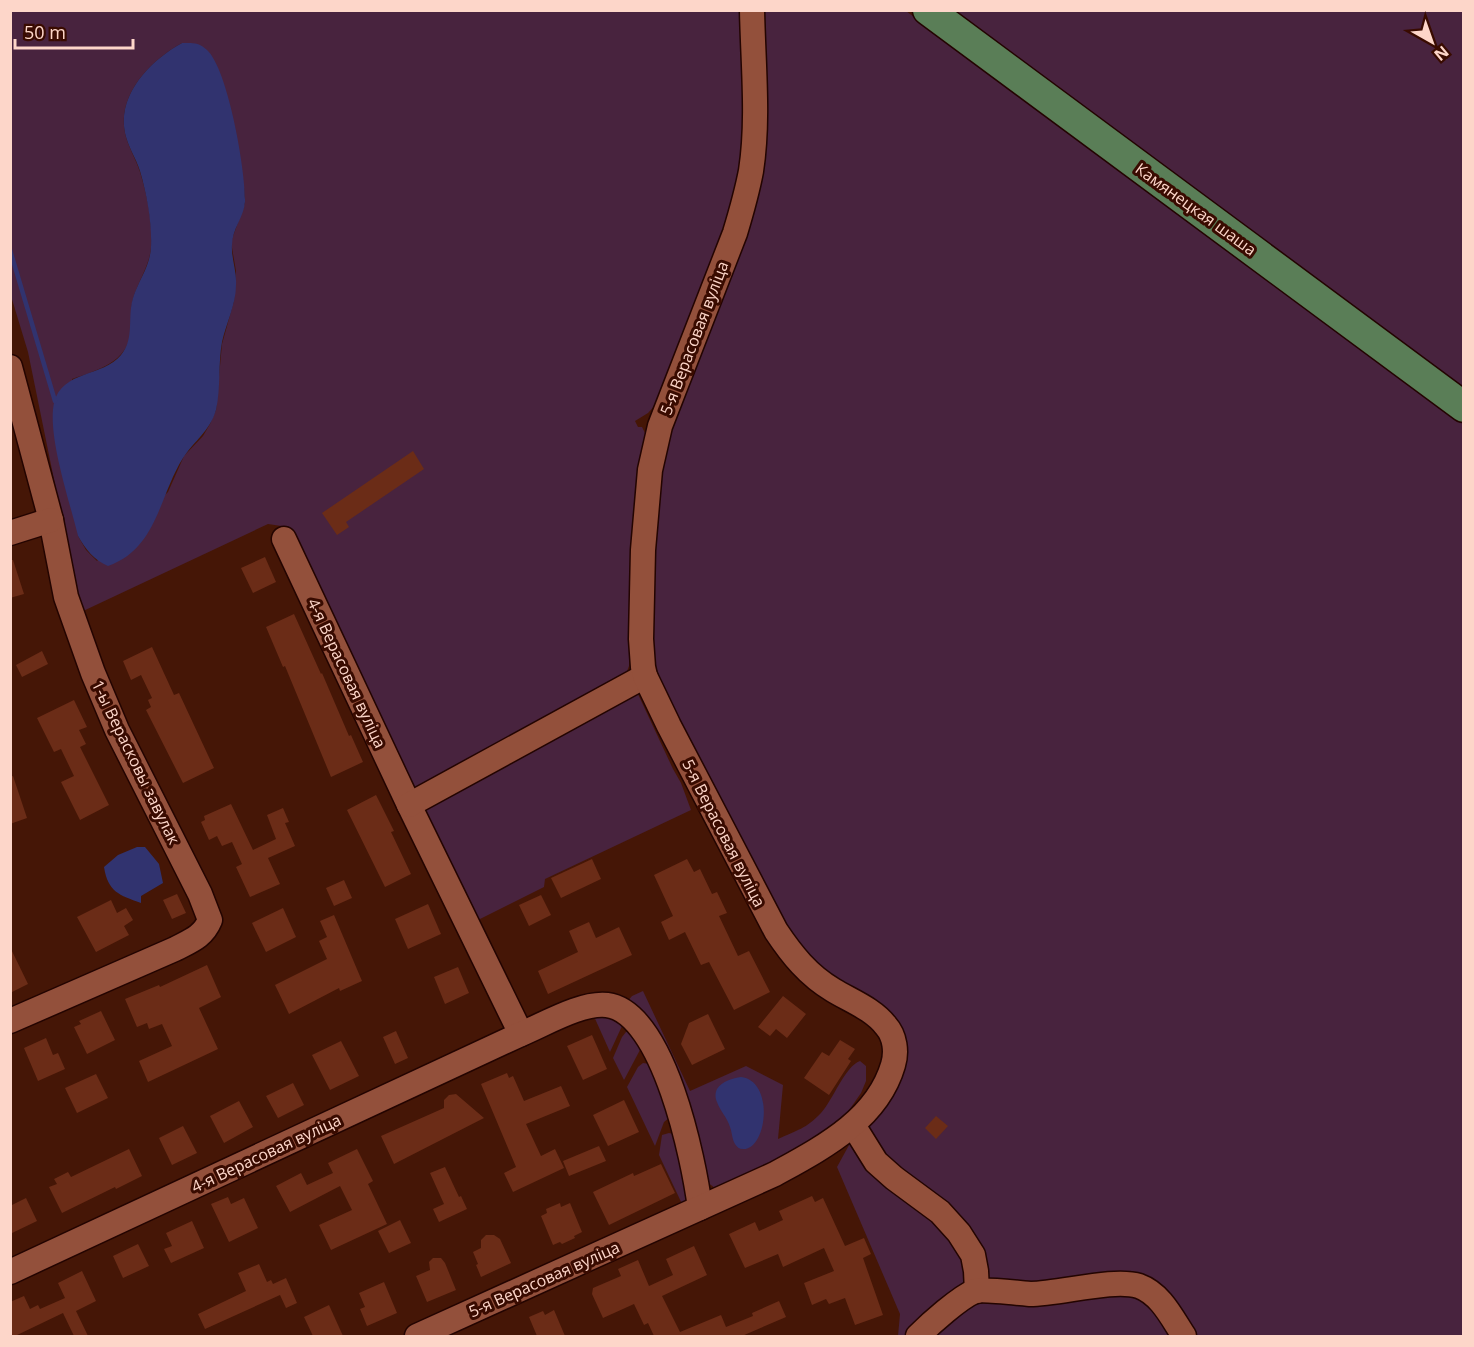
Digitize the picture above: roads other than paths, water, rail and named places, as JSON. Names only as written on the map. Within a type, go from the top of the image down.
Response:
[{"type":"main road","name":"Камянецкая шаша","points":[[927,10],[1464,407]]},
{"type":"street","name":"5-я Верасовая вуліца","points":[[417,1336],[775,1174],[824,1146],[853,1125],[877,1100],[889,1078],[895,1058],[894,1040],[887,1026],[874,1014],[815,978],[795,960],[782,941],[754,892],[645,676],[641,639],[642,574],[651,459],[660,426],[735,233],[751,171],[754,139],[752,10]]},
{"type":"street","name":"1-ы Верасковы завулак","points":[[10,367],[51,520],[66,597],[93,673],[117,730],[207,908],[210,920],[206,930],[200,936],[175,949],[10,1021]]},
{"type":"street","points":[[10,533],[51,520]]},
{"type":"street","name":"4-я Верасовая вуліца","points":[[284,539],[409,805],[522,1034]]},
{"type":"street","points":[[409,805],[645,676]]},
{"type":"street","name":"4-я Верасовая вуліца","points":[[10,1272],[522,1034],[577,1010],[595,1005],[613,1006],[629,1014],[641,1028],[661,1064],[678,1106],[690,1150],[700,1208]]},
{"type":"street","points":[[853,1125],[876,1162],[940,1212],[959,1233],[973,1256],[977,1291]]},
{"type":"street","points":[[918,1336],[941,1315],[977,1291],[1037,1294],[1121,1284],[1140,1286],[1154,1294],[1184,1336]]},
{"type":"waterway","points":[[10,250],[55,401]]}]
